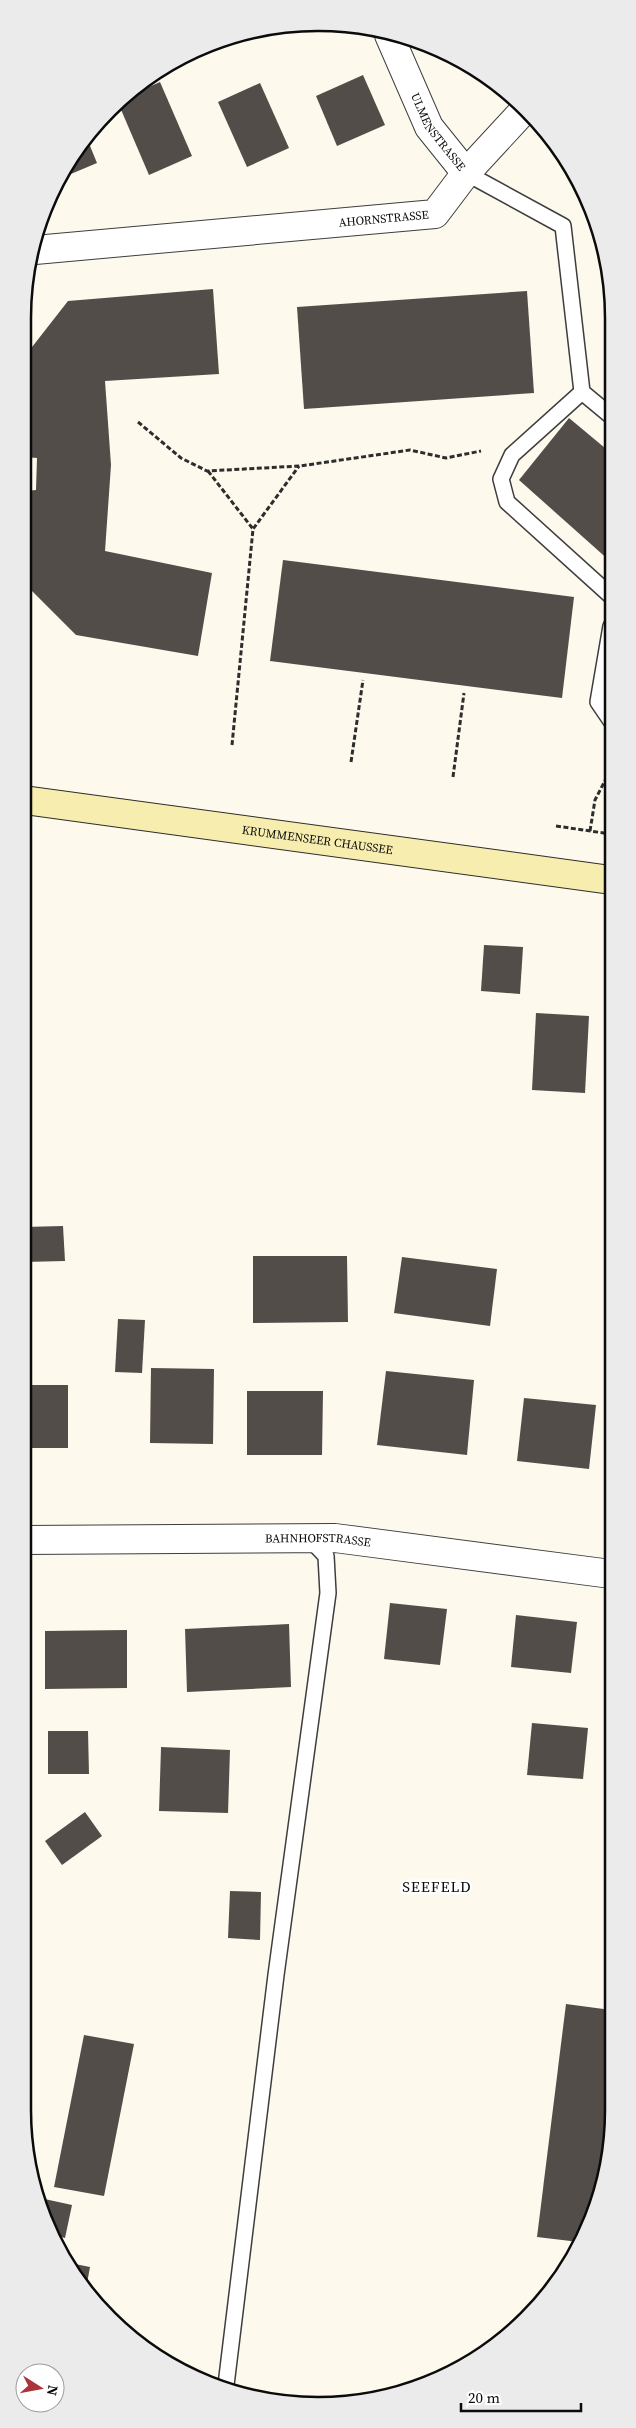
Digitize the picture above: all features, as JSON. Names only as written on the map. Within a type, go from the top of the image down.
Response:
[{"type":"main road","name":"KRUMMENSEER CHAUSSEE","points":[[31,801],[605,879]]},
{"type":"street","name":"ULMENSTRASSE","points":[[393,41],[429,127],[466,173],[520,114]]},
{"type":"street","name":"AHORNSTRASSE","points":[[40,250],[435,214],[466,173]]},
{"type":"street","name":"BAHNHOFSTRASSE","points":[[31,1540],[335,1538],[605,1573]]},
{"type":"lane","points":[[466,173],[564,226],[582,392],[605,411]]},
{"type":"lane","points":[[582,392],[512,455],[501,479],[507,502],[605,591]]},
{"type":"lane","points":[[605,661],[598,702],[605,712]]},
{"type":"lane","points":[[226,2382],[278,1965],[328,1593],[326,1556],[309,1538]]},
{"type":"path","points":[[138,422],[181,458],[207,471],[253,529]]},
{"type":"path","points":[[207,471],[300,466],[410,450],[446,458],[499,448],[512,455]]},
{"type":"path","points":[[232,745],[253,529],[300,466]]},
{"type":"path","points":[[351,762],[363,680]]},
{"type":"path","points":[[453,777],[464,693]]},
{"type":"path","points":[[590,831],[595,800],[605,781]]},
{"type":"path","points":[[556,826],[605,833]]},
{"type":"building","points":[[363,75],[385,125],[337,146],[316,96]]},
{"type":"building","points":[[160,82],[192,156],[149,175],[121,109],[149,87]]},
{"type":"building","points":[[260,83],[289,148],[247,167],[218,102]]},
{"type":"building","points":[[90,145],[97,163],[71,174]]},
{"type":"building","points":[[213,289],[219,374],[105,381],[111,465],[105,551],[212,573],[198,656],[76,635],[31,590],[31,490],[36,490],[37,458],[31,458],[31,348],[68,301]]},
{"type":"building","points":[[527,291],[534,393],[304,409],[297,307]]},
{"type":"building","points":[[569,418],[605,448],[605,557],[519,480]]},
{"type":"building","points":[[283,560],[574,597],[562,698],[270,661]]},
{"type":"building","points":[[484,945],[523,947],[520,994],[481,991]]},
{"type":"building","points":[[536,1013],[589,1016],[585,1093],[532,1090]]},
{"type":"building","points":[[63,1226],[65,1261],[31,1262],[31,1227]]},
{"type":"building","points":[[253,1256],[347,1256],[348,1322],[253,1323]]},
{"type":"building","points":[[402,1257],[497,1269],[490,1326],[394,1313]]},
{"type":"building","points":[[118,1319],[145,1320],[142,1373],[115,1372]]},
{"type":"building","points":[[151,1368],[214,1369],[213,1444],[150,1443]]},
{"type":"building","points":[[386,1371],[474,1380],[467,1455],[377,1445]]},
{"type":"building","points":[[31,1385],[68,1385],[68,1448],[31,1448]]},
{"type":"building","points":[[247,1391],[323,1391],[322,1455],[247,1455]]},
{"type":"building","points":[[524,1398],[596,1405],[589,1469],[517,1461]]},
{"type":"building","points":[[390,1603],[447,1609],[440,1665],[384,1659]]},
{"type":"building","points":[[516,1615],[577,1622],[571,1673],[511,1667]]},
{"type":"building","points":[[289,1624],[291,1687],[187,1692],[185,1629]]},
{"type":"building","points":[[127,1630],[127,1688],[45,1689],[45,1631]]},
{"type":"building","points":[[532,1723],[588,1728],[583,1779],[527,1775]]},
{"type":"building","points":[[48,1731],[88,1731],[89,1774],[48,1774]]},
{"type":"building","points":[[161,1747],[230,1750],[228,1813],[159,1811]]},
{"type":"building","points":[[85,1812],[102,1836],[62,1865],[45,1841]]},
{"type":"building","points":[[230,1891],[261,1892],[260,1940],[228,1938]]},
{"type":"building","points":[[566,2004],[605,2009],[604,2129],[599,2166],[590,2202],[573,2241],[537,2237]]},
{"type":"building","points":[[84,2035],[134,2044],[104,2196],[54,2187]]},
{"type":"building","points":[[45,2199],[72,2205],[65,2238],[61,2237]]},
{"type":"building","points":[[77,2264],[90,2267],[88,2280]]},
{"type":"district","name":"SEEFELD","points":[[437,1886]]}]
